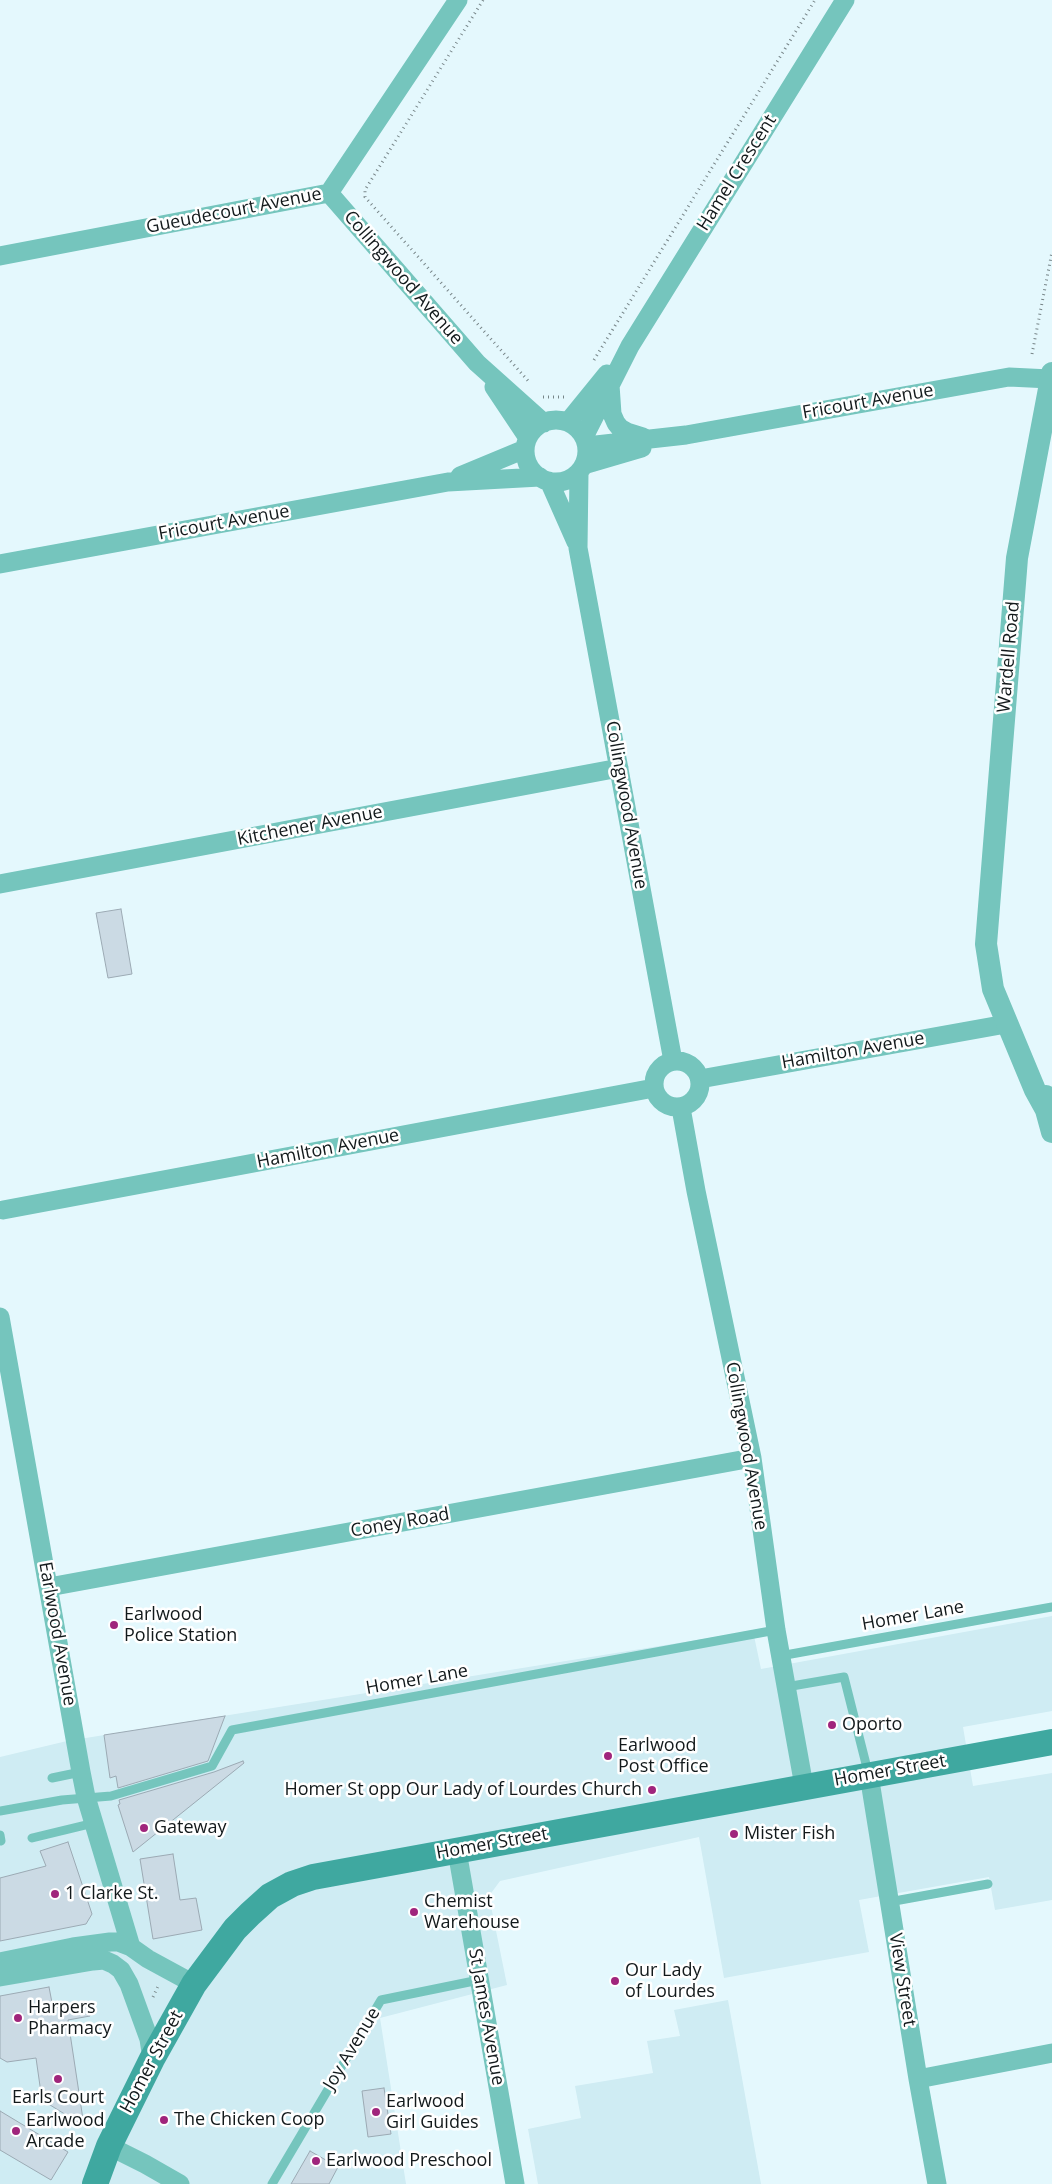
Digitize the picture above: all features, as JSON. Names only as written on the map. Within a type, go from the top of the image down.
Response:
[{"type":"main road","name":"Homer Street","points":[[95,2184],[109,2146],[152,2059],[194,1984],[235,1929],[270,1896],[292,1884],[313,1877],[1052,1742]]},
{"type":"street","name":"Gueudecourt Avenue","points":[[0,256],[329,193],[458,0]]},
{"type":"street","name":"Hamel Crescent","points":[[585,441],[610,384],[630,346],[845,0]]},
{"type":"street","name":"Collingwood Avenue","points":[[329,193],[478,363],[544,423]]},
{"type":"street","name":"Hamel Crescent","points":[[568,422],[630,346]]},
{"type":"street","name":"Collingwood Avenue","points":[[478,363],[527,444]]},
{"type":"street","name":"Fricourt Avenue","points":[[585,441],[686,435],[1009,377],[1051,376]]},
{"type":"street","name":"Wardell Road","points":[[1049,1109],[1035,1090],[993,990],[986,944],[1017,558],[1051,376]]},
{"type":"street","points":[[610,384],[612,414],[616,423],[627,432],[647,438]]},
{"type":"street","points":[[556,420],[568,422],[578,429],[585,441],[587,456],[582,469],[570,479],[560,482],[544,479],[528,465],[527,444],[534,430],[544,423],[556,420]]},
{"type":"street","name":"Fricourt Avenue","points":[[582,469],[686,435]]},
{"type":"street","name":"Fricourt Avenue","points":[[448,482],[527,444]]},
{"type":"street","name":"Collingwood Avenue","points":[[582,469],[578,548],[673,1061]]},
{"type":"street","name":"Collingwood Avenue","points":[[544,479],[578,548]]},
{"type":"street","name":"Fricourt Avenue","points":[[0,564],[448,482],[544,479]]},
{"type":"street","name":"Kitchener Avenue","points":[[0,884],[620,768]]},
{"type":"street","name":"Wardell Road","points":[[986,944],[1007,985],[1046,1083],[1052,1132]]},
{"type":"street","name":"Hamilton Avenue","points":[[700,1079],[1006,1024]]},
{"type":"street","points":[[673,1061],[680,1061],[693,1067],[700,1079],[699,1094],[694,1100],[681,1108],[666,1105],[661,1101],[654,1088],[656,1074],[661,1068],[673,1061]]},
{"type":"street","name":"Hamilton Avenue","points":[[1,1212],[654,1088]]},
{"type":"street","name":"Collingwood Avenue","points":[[681,1108],[696,1191],[752,1458],[780,1656],[804,1786]]},
{"type":"street","name":"Earlwood Avenue","points":[[0,1317],[86,1797],[131,1947]]},
{"type":"street","name":"Coney Road","points":[[49,1587],[752,1458]]},
{"type":"street","name":"View Street","points":[[869,1775],[918,2079],[938,2184]]},
{"type":"street","name":"St James Avenue","points":[[457,1851],[515,2184]]},
{"type":"street","points":[[0,1977],[110,1942],[131,1947],[148,1959],[194,1984]]},
{"type":"street","points":[[0,1962],[56,1959],[104,1960],[121,1970],[150,2038],[152,2059]]},
{"type":"street","points":[[918,2079],[1052,2053]]},
{"type":"street","points":[[109,2146],[180,2184]]},
{"type":"lane","name":"Homer Lane","points":[[780,1656],[1052,1607]]},
{"type":"lane","name":"Homer Lane","points":[[86,1797],[111,1796],[212,1766],[232,1730],[776,1630]]},
{"type":"lane","points":[[785,1687],[844,1677],[869,1775]]},
{"type":"lane","points":[[52,1778],[81,1772]]},
{"type":"lane","points":[[0,1811],[86,1797]]},
{"type":"lane","points":[[32,1838],[94,1823]]},
{"type":"lane","points":[[889,1902],[988,1884]]},
{"type":"lane","name":"Joy Avenue","points":[[272,2184],[381,2000],[479,1980]]},
{"type":"path","points":[[483,0],[365,190],[365,197],[536,390]]},
{"type":"path","points":[[589,368],[815,0]]},
{"type":"path","points":[[1032,354],[1052,252]]},
{"type":"path","points":[[542,397],[560,397],[571,394]]},
{"type":"shaded area","points":[[1052,1616],[1052,1711],[963,1727],[973,1786],[1052,1773],[1052,1900],[995,1910],[989,1877],[859,1900],[869,1952],[724,1978],[699,1837],[500,1881],[489,1896],[507,1985],[380,2018],[406,2184],[0,2184],[0,1757],[67,1741],[753,1631],[761,1669]]},
{"type":"shaded area","points":[[728,2000],[761,2184],[538,2184],[528,2129],[581,2118],[575,2086],[653,2073],[647,2041],[680,2036],[674,2010]]},
{"type":"building","points":[[121,909],[132,974],[108,978],[96,913]]},
{"type":"building","points":[[225,1716],[208,1761],[118,1788],[116,1776],[110,1778],[104,1735]]},
{"type":"building","name":"Gateway","points":[[243,1761],[244,1763],[133,1852],[118,1805],[120,1804],[119,1800],[214,1772]]},
{"type":"building","name":"1 Clarke St.","points":[[68,1842],[92,1914],[86,1924],[0,1941],[0,1878],[46,1866],[40,1851]]},
{"type":"building","points":[[173,1854],[180,1900],[196,1898],[202,1930],[153,1939],[140,1859]]},
{"type":"building","points":[[49,1987],[53,2008],[87,2002],[90,2016],[68,2020],[84,2126],[42,2100],[36,2058],[7,2062],[0,2058],[0,1996]]},
{"type":"building","name":"Earlwood Girl Guides","points":[[384,2088],[391,2134],[368,2137],[362,2091]]},
{"type":"building","name":"Earlwood Arcade","points":[[0,2111],[68,2152],[51,2180],[0,2150]]},
{"type":"building","name":"Earlwood Preschool","points":[[310,2151],[338,2167],[329,2184],[291,2184]]},
{"type":"place","name":"Earlwood Police Station","points":[[114,1625]]},
{"type":"place","name":"Oporto","points":[[832,1725]]},
{"type":"place","name":"Earlwood Post Office","points":[[608,1756]]},
{"type":"place","name":"Homer St opp Our Lady of Lourdes Church","points":[[652,1790]]},
{"type":"place","name":"Gateway","points":[[144,1828]]},
{"type":"place","name":"Mister Fish","points":[[734,1834]]},
{"type":"place","name":"1 Clarke St.","points":[[55,1894]]},
{"type":"place","name":"Chemist Warehouse","points":[[414,1912]]},
{"type":"place","name":"Our Lady of Lourdes","points":[[615,1981]]},
{"type":"place","name":"Harpers Pharmacy","points":[[18,2018]]},
{"type":"place","name":"Earls Court","points":[[58,2079]]},
{"type":"place","name":"Earlwood Girl Guides","points":[[376,2112]]},
{"type":"place","name":"The Chicken Coop","points":[[164,2120]]},
{"type":"place","name":"Earlwood Arcade","points":[[16,2131]]},
{"type":"place","name":"Earlwood Preschool","points":[[316,2161]]}]
